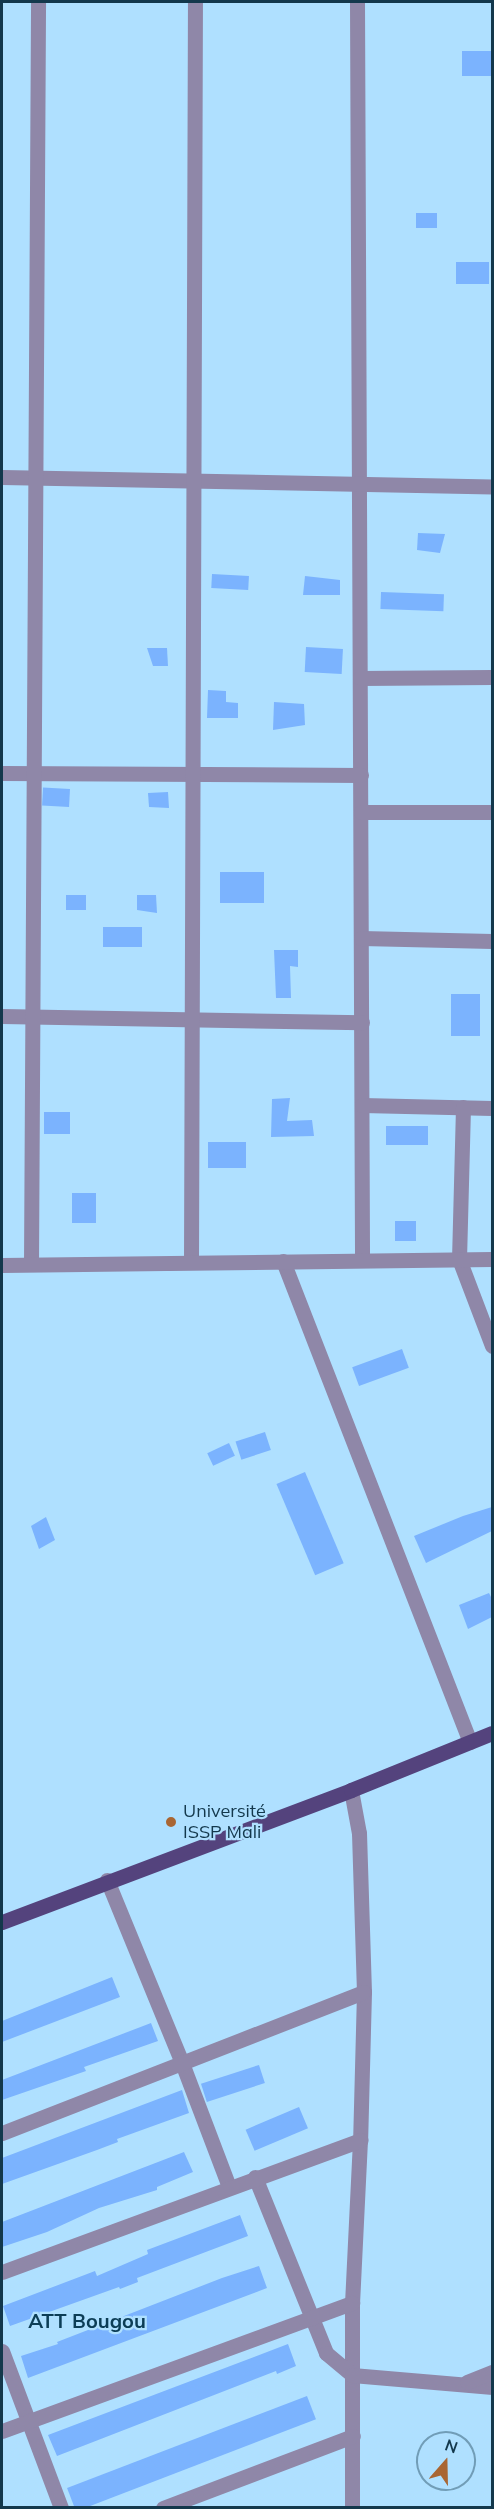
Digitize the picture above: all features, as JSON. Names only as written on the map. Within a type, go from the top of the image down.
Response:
[{"type":"main road","points":[[2,1922],[107,1880],[351,1790],[492,1733]]},
{"type":"street","points":[[31,1264],[38,2]]},
{"type":"street","points":[[191,1262],[195,2]]},
{"type":"street","points":[[357,2],[362,1259]]},
{"type":"street","points":[[2,477],[492,486]]},
{"type":"street","points":[[360,678],[492,677]]},
{"type":"street","points":[[2,773],[361,775]]},
{"type":"street","points":[[361,812],[492,812]]},
{"type":"street","points":[[361,938],[492,941]]},
{"type":"street","points":[[2,1016],[362,1022]]},
{"type":"street","points":[[362,1106],[492,1108]]},
{"type":"street","points":[[463,1107],[459,1259],[492,1346]]},
{"type":"street","points":[[2,1265],[492,1259]]},
{"type":"street","points":[[282,1261],[470,1742]]},
{"type":"street","points":[[351,1790],[359,1833],[364,1992],[352,2303],[352,2508]]},
{"type":"street","points":[[107,1880],[182,2062],[229,2187]]},
{"type":"street","points":[[2,2133],[364,1992]]},
{"type":"street","points":[[2,2272],[360,2140]]},
{"type":"street","points":[[255,2178],[326,2353],[352,2375],[492,2387]]},
{"type":"street","points":[[2,2431],[352,2303]]},
{"type":"street","points":[[2,2351],[61,2508]]},
{"type":"street","points":[[464,2383],[492,2372]]},
{"type":"street","points":[[163,2508],[353,2436]]},
{"type":"building","points":[[462,51],[492,51],[492,76],[462,76]]},
{"type":"building","points":[[416,213],[437,213],[437,228],[416,228]]},
{"type":"building","points":[[456,262],[489,262],[489,284],[456,284]]},
{"type":"building","points":[[418,533],[445,534],[440,553],[417,550]]},
{"type":"building","points":[[212,574],[249,576],[248,590],[211,588]]},
{"type":"building","points":[[305,576],[340,580],[340,595],[303,595]]},
{"type":"building","points":[[381,592],[444,594],[443,611],[380,609]]},
{"type":"building","points":[[306,647],[343,649],[342,674],[305,672]]},
{"type":"building","points":[[147,648],[167,648],[168,666],[153,666]]},
{"type":"building","points":[[208,690],[226,691],[226,702],[238,703],[238,718],[207,718]]},
{"type":"building","points":[[274,702],[304,704],[305,725],[273,730]]},
{"type":"building","points":[[43,788],[70,789],[69,807],[42,806]]},
{"type":"building","points":[[168,792],[169,808],[149,807],[148,793]]},
{"type":"building","points":[[220,872],[264,872],[264,903],[220,903]]},
{"type":"building","points":[[66,895],[86,895],[86,910],[66,910]]},
{"type":"building","points":[[137,895],[156,895],[157,913],[137,910]]},
{"type":"building","points":[[103,927],[142,927],[142,947],[103,947]]},
{"type":"building","points":[[274,950],[298,950],[298,967],[290,966],[291,998],[276,998]]},
{"type":"building","points":[[451,994],[480,994],[480,1036],[451,1036]]},
{"type":"building","points":[[290,1098],[287,1121],[312,1120],[314,1136],[271,1137],[272,1099]]},
{"type":"building","points":[[44,1112],[70,1112],[70,1134],[44,1134]]},
{"type":"building","points":[[386,1126],[428,1126],[428,1145],[386,1145]]},
{"type":"building","points":[[208,1142],[246,1142],[246,1168],[208,1168]]},
{"type":"building","points":[[72,1193],[96,1193],[96,1223],[72,1223]]},
{"type":"building","points":[[395,1221],[416,1221],[416,1241],[395,1241]]},
{"type":"building","points":[[402,1349],[409,1368],[359,1386],[352,1367]]},
{"type":"building","points":[[265,1432],[271,1450],[241,1460],[236,1442]]},
{"type":"building","points":[[229,1443],[235,1456],[213,1466],[207,1453]]},
{"type":"building","points":[[305,1472],[344,1563],[315,1575],[276,1484]]},
{"type":"building","points":[[492,1507],[492,1531],[426,1563],[414,1536]]},
{"type":"building","points":[[46,1517],[55,1540],[39,1549],[31,1526]]},
{"type":"building","points":[[489,1593],[492,1599],[492,1617],[468,1629],[459,1605]]},
{"type":"building","points":[[112,1977],[120,1997],[2,2042],[2,2021]]},
{"type":"building","points":[[151,2023],[158,2041],[84,2067],[86,2071],[2,2100],[2,2080]]},
{"type":"building","points":[[259,2065],[265,2083],[207,2102],[201,2084]]},
{"type":"building","points":[[182,2090],[189,2113],[117,2139],[118,2142],[97,2150],[2,2184],[2,2158]]},
{"type":"building","points":[[299,2107],[308,2128],[255,2151],[246,2130]]},
{"type":"building","points":[[184,2152],[193,2172],[157,2187],[157,2190],[99,2208],[47,2232],[2,2247],[2,2222]]},
{"type":"building","points":[[240,2215],[248,2236],[137,2278],[138,2282],[120,2289],[119,2287],[10,2326],[3,2306],[95,2271],[97,2276],[148,2254],[147,2250]]},
{"type":"building","points":[[259,2266],[267,2288],[28,2378],[21,2356],[58,2344],[57,2342],[222,2278]]},
{"type":"building","points":[[288,2344],[296,2366],[277,2374],[276,2371],[57,2456],[48,2435]]},
{"type":"building","points":[[307,2396],[316,2419],[85,2508],[75,2508],[67,2488]]},
{"type":"place","name":"Université ISSP Mali","points":[[171,1822]]},
{"type":"district","name":"ATT Bougou","points":[[87,2320]]}]
